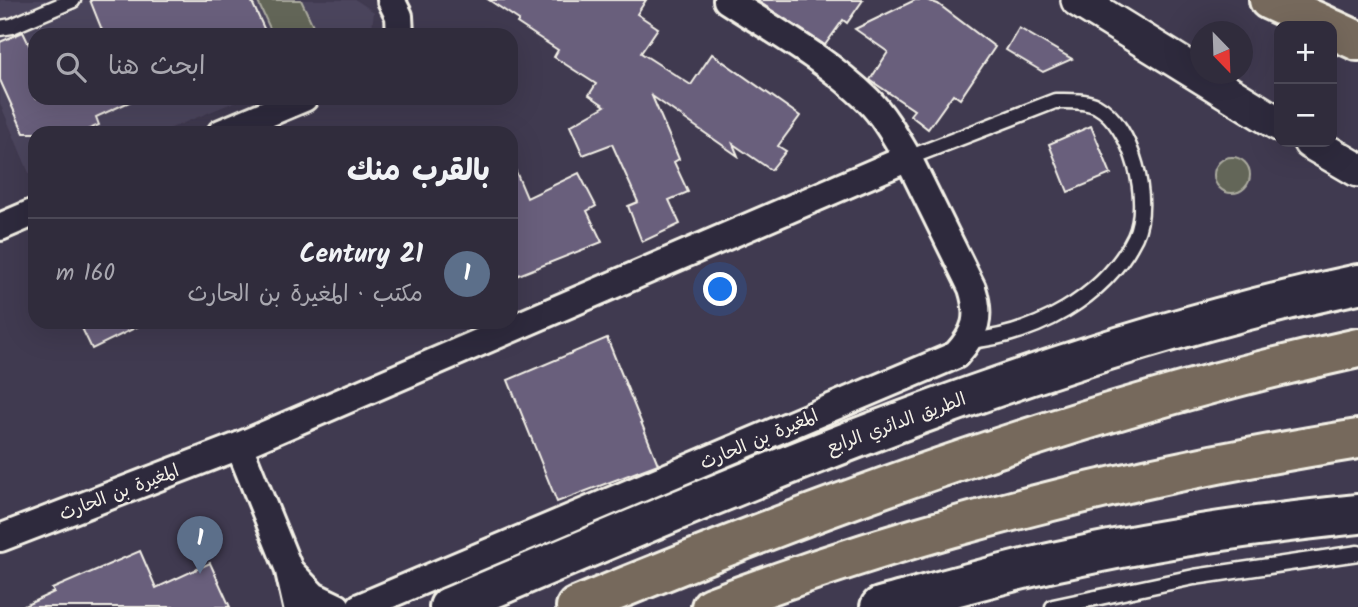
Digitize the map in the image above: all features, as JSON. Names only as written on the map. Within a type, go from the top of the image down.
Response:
[{"type":"main road","points":[[1269,0],[1315,21]]},
{"type":"main road","points":[[1337,31],[1358,41]]},
{"type":"main road","name":"الطريق الدائري الرابع","points":[[449,607],[762,474],[977,393],[1099,353],[1343,288]]},
{"type":"main road","points":[[576,607],[773,527],[1025,440],[1258,370],[1358,348]]},
{"type":"main road","points":[[711,607],[854,556],[1053,499],[1263,454],[1358,439]]},
{"type":"main road","points":[[880,607],[1002,574],[1129,546],[1211,532],[1358,514]]},
{"type":"street","points":[[391,0],[399,16],[400,28]]},
{"type":"street","points":[[727,0],[824,63],[869,101],[887,122],[908,158],[972,288],[978,305],[976,324],[969,341]]},
{"type":"street","points":[[1078,0],[1274,121]]},
{"type":"street","points":[[237,126],[287,105]]},
{"type":"street","points":[[1319,147],[1358,170]]},
{"type":"street","name":"المغيرة بن الحارث","points":[[518,326],[908,158]]},
{"type":"street","points":[[0,227],[28,215]]},
{"type":"street","name":"المغيرة بن الحارث","points":[[0,538],[239,446],[511,329]]},
{"type":"street","name":"المغيرة بن الحارث","points":[[359,607],[939,363],[956,355],[969,341]]},
{"type":"street","points":[[239,446],[288,567],[297,607]]},
{"type":"street","points":[[288,567],[314,596],[337,607]]},
{"type":"lane","points":[[0,28],[12,26],[73,0]]},
{"type":"lane","points":[[908,158],[1055,101],[1074,101],[1095,104],[1113,117],[1137,168],[1141,210],[1137,234],[1105,280],[1052,317],[996,337],[969,341]]},
{"type":"lane","points":[[1053,607],[1194,577],[1358,553]]},
{"type":"shaded area","points":[[0,0],[356,0],[374,12],[372,28],[28,28],[28,105],[227,105],[176,126],[28,126],[28,171],[0,103]]},
{"type":"green space","points":[[257,0],[301,0],[314,28],[270,28]]},
{"type":"green space","points":[[1232,157],[1245,162],[1250,175],[1245,188],[1232,193],[1219,188],[1214,175],[1219,162]]},
{"type":"building","points":[[90,0],[251,0],[264,28],[101,28]]},
{"type":"building","points":[[489,0],[646,0],[637,14],[658,28],[641,53],[691,85],[712,54],[800,116],[778,146],[786,151],[771,170],[733,144],[738,156],[652,96],[679,159],[674,162],[688,192],[669,200],[680,224],[642,242],[628,206],[638,202],[612,144],[583,155],[570,126],[605,106],[589,95],[596,84],[554,57],[558,50],[517,23],[519,20]]},
{"type":"building","points":[[756,0],[863,0],[847,23],[843,20],[825,45]]},
{"type":"building","points":[[915,0],[938,4],[995,47],[960,99],[953,94],[928,129],[910,115],[914,110],[870,80],[888,52],[855,29]]},
{"type":"building","points":[[1019,28],[1072,59],[1043,72],[1006,50]]},
{"type":"building","points":[[23,32],[28,42],[28,105],[123,105],[96,117],[99,125],[97,126],[28,126],[28,133],[24,133],[0,80],[0,42]]},
{"type":"building","points":[[1091,126],[1111,174],[1068,192],[1049,144]]},
{"type":"building","points":[[579,173],[596,206],[587,211],[602,242],[518,275],[518,177],[527,198]]},
{"type":"building","points":[[82,329],[133,329],[92,349]]},
{"type":"building","points":[[607,338],[658,464],[557,502],[508,380]]},
{"type":"building","points":[[140,551],[156,588],[210,563],[230,607],[22,607],[54,592],[52,589]]},
{"type":"place","name":"Century 21","points":[[200,574]]}]
